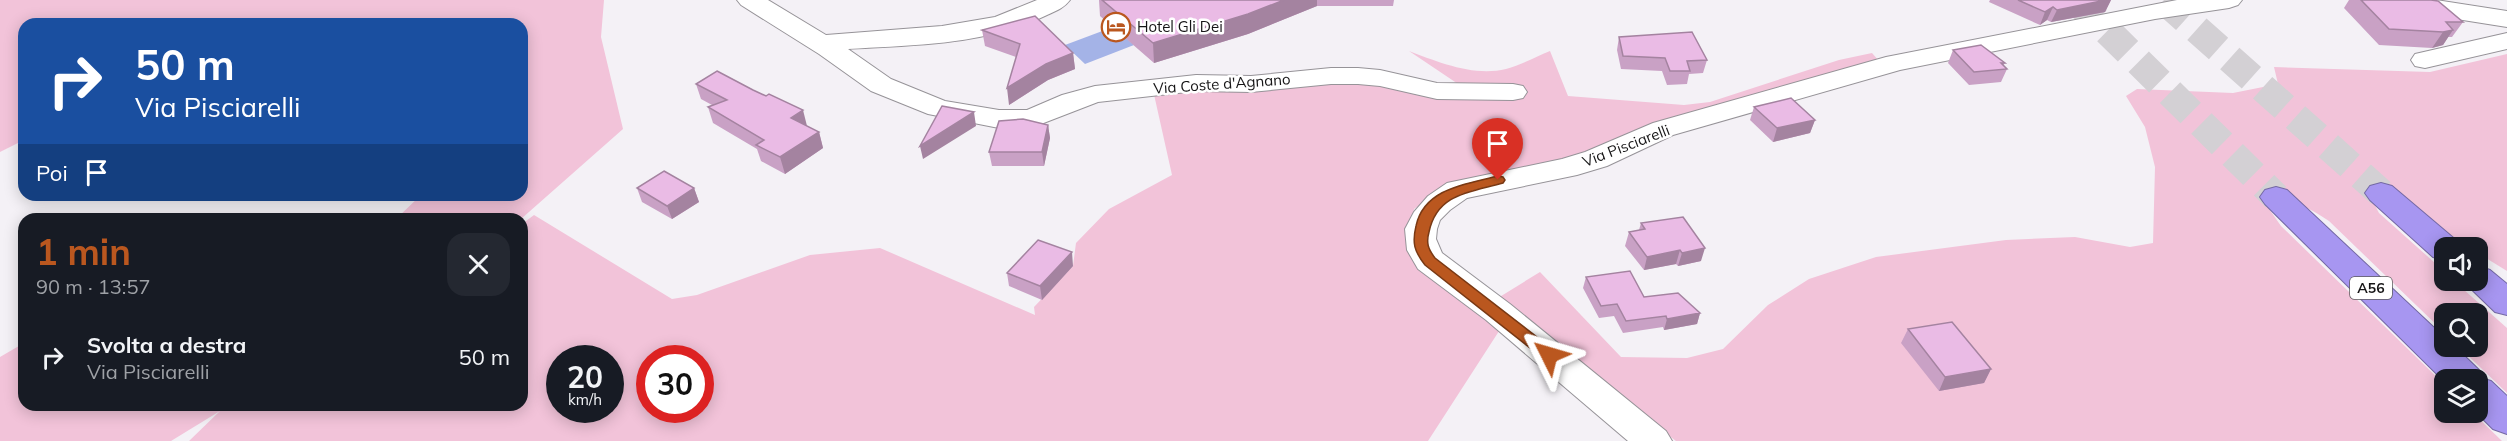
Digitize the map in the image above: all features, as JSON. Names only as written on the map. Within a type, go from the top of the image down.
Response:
[{"type":"highway","points":[[2381,193],[2434,239]]},
{"type":"highway","name":"A56","points":[[2276,197],[2455,369]]},
{"type":"highway","points":[[2488,401],[2507,419]]},
{"type":"street","name":"Via Coste d'Agnano","points":[[750,0],[821,43],[881,86],[938,108],[999,119],[1031,118],[1095,94],[1196,83],[1251,84],[1331,76],[1358,76],[1380,78],[1437,91],[1513,92]]},
{"type":"street","points":[[821,43],[943,34],[1005,22],[1058,0]]},
{"type":"street","name":"Via Pisciarelli","points":[[1653,441],[1498,312],[1430,261],[1423,253],[1420,242],[1424,219],[1431,207],[1458,190],[1586,162],[1663,129],[1896,63],[2199,2],[2229,0]]},
{"type":"street","points":[[2387,0],[2507,19]]},
{"type":"street","points":[[2425,60],[2507,41]]},
{"type":"shaded area","points":[[0,0],[604,0],[601,37],[623,129],[528,213],[402,213],[415,201],[528,201],[528,18],[18,18],[18,143],[0,152]]},
{"type":"shaded area","points":[[1409,51],[1456,67],[1494,71],[1523,63],[1550,51],[1568,96],[1684,105],[1710,102],[1839,60],[1872,53],[1879,61],[1586,157],[1434,195],[1414,209],[1409,237],[1501,328],[1428,441],[189,441],[220,411],[528,411],[528,220],[534,215],[672,299],[697,295],[810,255],[880,248],[1035,315],[1034,307],[1073,266],[1076,243],[1109,209],[1172,175],[1153,90],[1251,90],[1323,80],[1470,92]]},
{"type":"shaded area","points":[[2507,54],[2507,271],[2488,259],[2488,237],[2453,237],[2409,200],[2391,193],[2369,194],[2379,213],[2434,262],[2434,291],[2465,291],[2479,303],[2434,303],[2434,322],[2329,221],[2307,208],[2292,203],[2276,203],[2267,206],[2281,226],[2434,374],[2434,423],[2483,423],[2502,441],[1676,441],[1493,301],[1540,272],[1621,357],[1687,358],[1723,349],[1768,305],[1809,279],[1876,257],[2006,240],[2075,237],[2130,247],[2153,243],[2155,167],[2145,127],[2126,96],[2137,89],[2233,93],[2278,84],[2274,67],[2430,72]]},
{"type":"shaded area","points":[[2488,311],[2507,328],[2507,393],[2488,375],[2488,369],[2482,369],[2469,357],[2488,357]]},
{"type":"shaded area","points":[[18,346],[18,411],[220,411],[171,441],[0,441],[0,357]]},
{"type":"water","points":[[1113,27],[1134,45],[1085,64],[1065,45]]},
{"type":"building","points":[[1102,0],[1284,0],[1248,14],[1153,43]]},
{"type":"building","points":[[2018,0],[2106,0],[2057,10],[2053,7],[2045,12]]},
{"type":"building","points":[[2361,0],[2438,1],[2463,22],[2446,22],[2453,30],[2443,32],[2389,29]]},
{"type":"building","points":[[1035,16],[1073,53],[1046,64],[1007,88],[1020,44],[982,30]]},
{"type":"building","points":[[1692,32],[1707,60],[1687,61],[1690,71],[1670,71],[1665,58],[1623,56],[1619,37]]},
{"type":"building","points":[[1981,45],[2005,63],[2001,63],[2007,69],[1974,72],[1953,50]]},
{"type":"building","points":[[717,71],[766,96],[769,94],[803,110],[791,118],[819,132],[780,157],[756,145],[764,140],[708,107],[727,100],[696,84]]},
{"type":"building","points":[[1791,98],[1815,120],[1777,128],[1754,107]]},
{"type":"building","points":[[942,106],[974,112],[920,146]]},
{"type":"building","points":[[1023,119],[1048,125],[1042,152],[989,152],[999,121]]},
{"type":"building","points":[[664,171],[694,188],[667,206],[637,188]]},
{"type":"building","points":[[1683,217],[1705,248],[1682,253],[1680,250],[1647,257],[1629,232],[1645,229],[1641,223]]},
{"type":"building","points":[[1038,240],[1072,252],[1040,286],[1007,273]]},
{"type":"building","points":[[1630,271],[1644,297],[1678,293],[1700,313],[1667,319],[1666,316],[1626,321],[1617,304],[1601,306],[1586,277]]},
{"type":"building","points":[[1952,322],[1991,369],[1945,377],[1908,329]]},
{"type":"tunnel","points":[[2076,0],[2276,197]]},
{"type":"tunnel","points":[[2164,0],[2381,193]]},
{"type":"place","name":"Hotel Gli Dei","points":[[1116,27]]},
{"type":"route","points":[[1498,180],[1458,190],[1431,207],[1424,219],[1420,242],[1423,253],[1468,292],[1498,312],[1549,355]]}]
